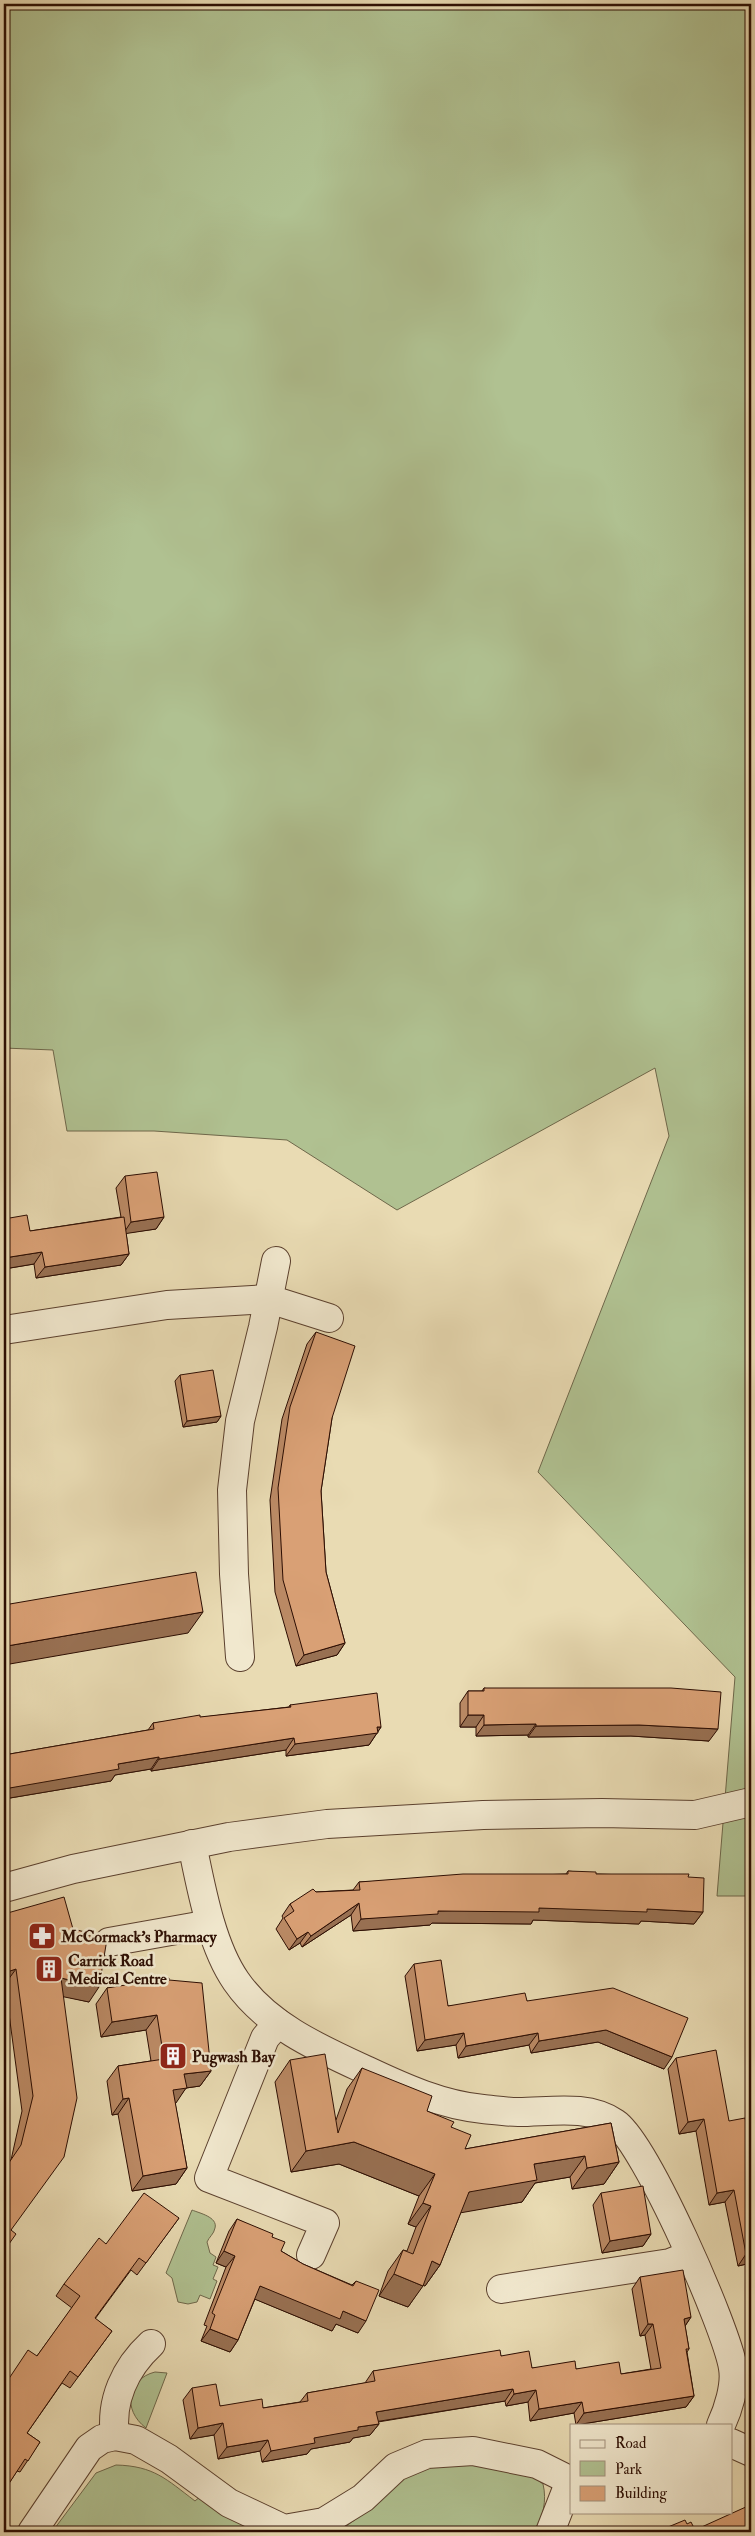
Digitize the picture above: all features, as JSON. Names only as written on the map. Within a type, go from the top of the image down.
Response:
[{"type":"street","points":[[240,1657],[234,1574],[232,1490],[240,1421],[269,1299],[276,1261]]},
{"type":"street","points":[[4,1330],[167,1305],[269,1299],[329,1318]]},
{"type":"street","points":[[4,1888],[73,1869],[192,1844],[229,1837],[327,1824],[396,1819],[602,1813],[695,1815],[751,1802]]},
{"type":"street","points":[[192,1844],[210,1924],[236,1980],[278,2023],[317,2048],[413,2092],[479,2109],[517,2112],[564,2109],[591,2113],[614,2122],[625,2131],[637,2149],[690,2255],[729,2346],[734,2372],[721,2424]]},
{"type":"street","points":[[109,1942],[210,1924]]},
{"type":"street","points":[[278,2023],[265,2038],[209,2178],[325,2223],[311,2255]]},
{"type":"street","points":[[501,2290],[670,2263],[690,2255]]},
{"type":"street","points":[[115,2436],[113,2419],[116,2401],[131,2366],[151,2344]]},
{"type":"street","points":[[32,2532],[89,2448],[102,2439],[115,2436],[136,2440],[169,2459],[229,2503],[284,2529],[324,2522],[363,2498],[396,2468],[427,2454],[473,2451],[537,2464],[570,2480]]},
{"type":"street","points":[[732,2443],[751,2452]]},
{"type":"street","points":[[550,2532],[570,2483]]},
{"type":"green space","points":[[4,4],[751,4],[751,1896],[717,1896],[735,1677],[538,1472],[669,1136],[655,1068],[397,1210],[287,1140],[154,1131],[67,1131],[53,1050],[4,1048]]},
{"type":"green space","points":[[192,2210],[214,2221],[214,2232],[207,2242],[210,2253],[216,2257],[213,2265],[218,2267],[213,2279],[217,2281],[210,2299],[200,2295],[197,2302],[188,2304],[178,2302],[172,2278],[166,2273]]},
{"type":"green space","points":[[155,2372],[167,2373],[146,2428],[133,2413],[131,2396],[138,2381]]},
{"type":"green space","points":[[463,2457],[531,2475],[543,2484],[545,2496],[544,2509],[535,2532],[338,2532],[367,2511],[412,2470]]},
{"type":"green space","points":[[116,2465],[150,2471],[167,2480],[195,2501],[202,2495],[288,2532],[52,2532],[96,2473]]},
{"type":"building","points":[[157,1172],[164,1217],[131,1222],[125,1176]]},
{"type":"building","points":[[27,1215],[30,1231],[124,1217],[129,1254],[45,1267],[42,1252],[4,1258],[4,1219]]},
{"type":"building","points":[[316,1332],[355,1346],[332,1418],[321,1491],[326,1572],[345,1643],[304,1655],[283,1580],[278,1488],[290,1407]]},
{"type":"building","points":[[213,1370],[221,1416],[187,1421],[180,1375]]},
{"type":"building","points":[[196,1572],[203,1612],[7,1646],[8,1651],[4,1651],[4,1605]]},
{"type":"building","points":[[484,1688],[671,1688],[721,1692],[718,1729],[639,1725],[484,1725],[484,1715],[468,1715],[468,1691],[484,1691]]},
{"type":"building","points":[[377,1693],[381,1727],[377,1727],[378,1733],[295,1744],[294,1738],[159,1759],[159,1757],[118,1764],[119,1769],[4,1789],[4,1755],[154,1729],[153,1723],[200,1715],[200,1717],[291,1707],[290,1705]]},
{"type":"building","points":[[568,1871],[596,1872],[596,1874],[689,1874],[688,1877],[704,1878],[703,1912],[647,1909],[647,1912],[539,1908],[539,1912],[438,1911],[438,1914],[361,1919],[359,1903],[311,1936],[308,1932],[297,1939],[284,1918],[294,1911],[290,1904],[313,1889],[316,1892],[360,1890],[359,1882],[463,1874],[568,1874]]},
{"type":"building","points":[[64,1897],[73,1929],[85,1932],[85,1935],[107,1939],[99,1987],[61,1978],[77,2098],[64,2157],[11,2230],[16,2234],[4,2251],[4,2170],[21,2145],[33,2096],[16,1969],[4,1973],[4,1914]]},
{"type":"building","points":[[441,1960],[448,2006],[525,1993],[527,2001],[613,1988],[688,2018],[672,2057],[606,2030],[539,2041],[538,2033],[466,2046],[464,2033],[425,2040],[414,1964]]},
{"type":"building","points":[[169,1978],[169,1980],[202,1983],[211,2071],[184,2074],[187,2088],[173,2090],[187,2168],[143,2176],[129,2098],[123,2099],[118,2066],[164,2059],[157,2015],[112,2022],[107,1988]]},
{"type":"building","points":[[716,2050],[729,2121],[745,2118],[751,2149],[751,2253],[746,2254],[734,2190],[717,2193],[704,2119],[688,2122],[676,2058]]},
{"type":"building","points":[[325,2054],[338,2133],[362,2068],[432,2096],[427,2111],[454,2122],[451,2127],[471,2135],[465,2149],[611,2123],[619,2162],[587,2168],[585,2156],[534,2164],[537,2180],[469,2192],[440,2265],[432,2261],[423,2286],[394,2274],[403,2250],[413,2254],[431,2206],[423,2203],[435,2174],[354,2142],[306,2151],[290,2060]]},
{"type":"building","points":[[643,2186],[651,2234],[610,2241],[601,2193]]},
{"type":"building","points":[[144,2193],[179,2218],[146,2263],[139,2258],[95,2318],[112,2331],[78,2377],[70,2371],[27,2433],[40,2442],[28,2461],[25,2459],[8,2485],[4,2482],[4,2408],[7,2403],[4,2401],[4,2386],[28,2350],[37,2356],[80,2296],[64,2284],[99,2238],[106,2244]]},
{"type":"building","points":[[237,2219],[273,2234],[272,2237],[285,2242],[281,2251],[303,2264],[353,2286],[356,2281],[379,2290],[366,2321],[343,2311],[340,2319],[260,2286],[238,2340],[210,2329],[215,2315],[212,2313],[235,2256],[224,2251]]},
{"type":"building","points":[[683,2270],[691,2317],[684,2319],[689,2349],[686,2349],[694,2396],[584,2413],[582,2402],[539,2409],[536,2390],[514,2394],[513,2389],[376,2412],[379,2424],[314,2438],[315,2443],[271,2451],[268,2440],[227,2447],[223,2423],[198,2428],[192,2388],[216,2384],[220,2406],[262,2399],[263,2408],[308,2401],[307,2393],[375,2381],[373,2371],[500,2350],[501,2356],[529,2351],[532,2368],[575,2361],[576,2369],[619,2362],[621,2374],[661,2368],[653,2324],[648,2324],[640,2277]]},
{"type":"building","points":[[748,2506],[749,2509],[751,2508],[751,2532],[656,2532],[685,2520],[687,2524],[691,2522],[695,2530]]},
{"type":"place","name":"McCormack's Pharmacy","points":[[42,1936]]},
{"type":"place","name":"Carrick Road Medical Centre","points":[[49,1969]]},
{"type":"place","name":"Pugwash Bay","points":[[173,2056]]}]
